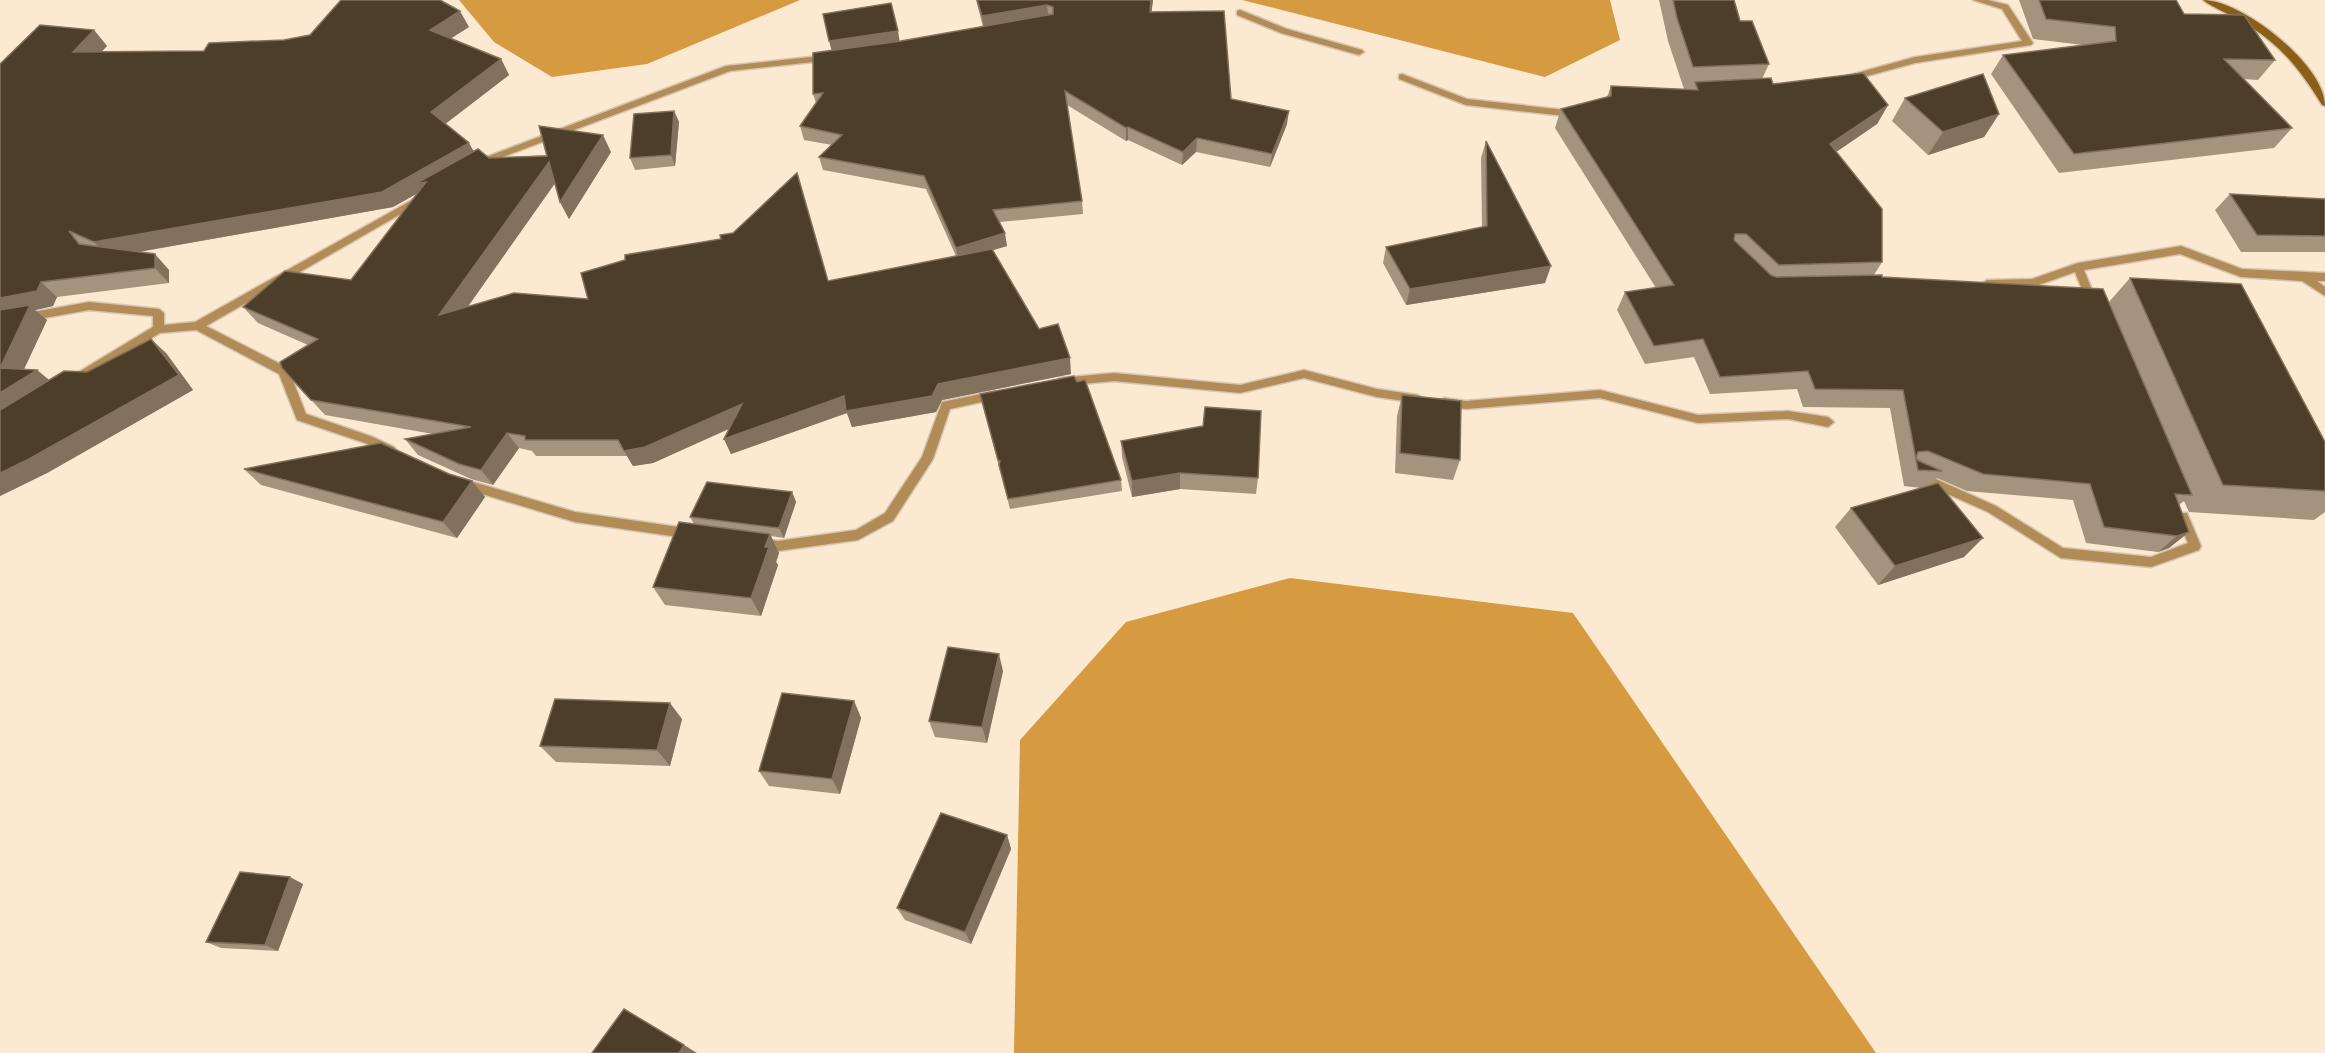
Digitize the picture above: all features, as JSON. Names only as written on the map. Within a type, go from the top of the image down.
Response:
[{"type":"street","points":[[1840,81],[1915,60],[2028,43],[2005,7],[1977,0]]},
{"type":"street","points":[[2207,0],[2237,13],[2267,32],[2289,50],[2325,103]]},
{"type":"street","points":[[1240,13],[1284,31],[1359,52]]},
{"type":"street","points":[[469,170],[489,159],[729,68],[844,56]]},
{"type":"street","points":[[1402,77],[1466,102],[1579,115],[1587,110]]},
{"type":"street","points":[[66,384],[158,329],[197,326],[429,193]]},
{"type":"street","points":[[1976,285],[2034,283],[2078,267],[2181,250],[2241,273],[2325,277]]},
{"type":"street","points":[[2078,267],[2096,310]]},
{"type":"street","points":[[2304,277],[2325,292]]},
{"type":"street","points":[[0,322],[89,306],[159,313],[158,329]]},
{"type":"street","points":[[197,326],[284,371],[301,417],[369,440],[398,453]]},
{"type":"street","points":[[1045,385],[1114,377],[1240,389],[1304,374],[1377,393],[1466,405],[1600,394],[1698,419],[1788,415],[1828,422]]},
{"type":"street","points":[[745,541],[778,546],[858,535],[889,517],[927,459],[946,405],[1012,392]]},
{"type":"street","points":[[1910,473],[1992,509],[2061,553],[2151,562],[2195,546],[2177,503]]},
{"type":"street","points":[[447,476],[467,485],[575,517],[702,536]]},
{"type":"shaded area","points":[[459,0],[800,0],[647,64],[552,77],[494,42]]},
{"type":"shaded area","points":[[1242,0],[1610,0],[1620,40],[1545,77]]},
{"type":"shaded area","points":[[1290,578],[1573,613],[1876,1053],[1014,1053],[1020,740],[1126,622]]},
{"type":"building","points":[[341,0],[440,0],[460,11],[430,30],[501,59],[431,112],[469,143],[382,192],[94,242],[69,231],[79,244],[155,254],[155,268],[41,282],[37,291],[0,298],[0,64],[40,25],[94,30],[73,52],[204,51],[209,43],[284,40],[310,35]]},
{"type":"building","points":[[977,0],[1151,0],[1150,12],[1224,11],[1231,99],[1289,111],[1272,154],[1197,138],[1183,152],[1126,128],[1065,91],[1082,201],[993,210],[1005,233],[956,248],[924,176],[819,157],[842,135],[800,126],[823,93],[813,94],[813,53],[901,41],[1053,14],[1053,7],[1047,5],[982,16]]},
{"type":"building","points":[[1673,0],[1734,0],[1740,21],[1752,21],[1769,64],[1693,67]]},
{"type":"building","points":[[2039,0],[2176,0],[2184,14],[2244,15],[2275,60],[2224,59],[2292,128],[2074,154],[2003,55],[2116,41],[2115,27],[2046,19]]},
{"type":"building","points":[[891,3],[898,31],[829,41],[823,14]]},
{"type":"building","points":[[1863,73],[1888,105],[1830,144],[1882,209],[1882,262],[1779,265],[1746,234],[1735,234],[1734,240],[1771,275],[1776,277],[1882,275],[1882,277],[2103,289],[2192,495],[2175,494],[2189,532],[2177,536],[2104,527],[2090,484],[1983,474],[1928,451],[1918,452],[1916,458],[1942,471],[1918,470],[1903,390],[1815,389],[1808,371],[1720,377],[1703,339],[1654,346],[1625,292],[1674,285],[1561,109],[1611,96],[1611,86],[1698,90],[1695,82],[1771,78],[1773,84]]},
{"type":"building","points":[[1983,74],[1999,114],[1943,132],[1905,98]]},
{"type":"building","points":[[674,111],[671,155],[630,158],[634,114]]},
{"type":"building","points":[[539,126],[603,135],[560,202],[549,162],[439,315],[514,293],[588,299],[581,273],[625,260],[625,255],[721,239],[720,235],[733,233],[797,173],[828,281],[992,249],[1039,329],[1058,324],[1070,358],[938,384],[932,396],[846,411],[844,396],[724,439],[742,404],[645,447],[624,451],[618,440],[525,440],[525,436],[507,433],[481,470],[459,464],[405,439],[471,427],[311,400],[282,368],[280,362],[318,339],[243,307],[285,271],[351,280],[426,182],[415,184],[478,149],[489,158],[547,156]]},
{"type":"building","points":[[1486,141],[1551,266],[1410,289],[1386,247],[1487,226]]},
{"type":"building","points":[[2230,194],[2325,199],[2325,236],[2257,235]]},
{"type":"building","points":[[2130,278],[2241,284],[2325,442],[2325,491],[2223,485]]},
{"type":"building","points":[[30,305],[0,368],[0,310]]},
{"type":"building","points":[[151,339],[179,375],[0,473],[0,410],[64,371],[87,372]]},
{"type":"building","points":[[0,368],[37,370],[0,393]]},
{"type":"building","points":[[1074,376],[1077,382],[1085,380],[1121,480],[1008,499],[999,465],[1000,461],[980,394]]},
{"type":"building","points":[[1402,395],[1461,401],[1460,460],[1400,453]]},
{"type":"building","points":[[1205,407],[1261,411],[1258,478],[1180,473],[1132,481],[1121,441],[1203,426]]},
{"type":"building","points":[[381,443],[449,474],[472,481],[443,522],[244,469]]},
{"type":"building","points":[[707,482],[792,492],[779,528],[690,517]]},
{"type":"building","points":[[1938,483],[1983,538],[1895,566],[1851,508]]},
{"type":"building","points":[[679,522],[770,534],[765,547],[769,547],[751,598],[653,587]]},
{"type":"building","points":[[948,647],[999,654],[982,727],[929,721]]},
{"type":"building","points":[[782,693],[854,701],[832,779],[759,771]]},
{"type":"building","points":[[555,699],[670,703],[657,750],[540,746]]},
{"type":"building","points":[[941,813],[1007,835],[965,932],[897,908]]},
{"type":"building","points":[[240,872],[290,877],[265,945],[206,942]]},
{"type":"building","points":[[624,1009],[684,1045],[679,1053],[592,1053]]}]
